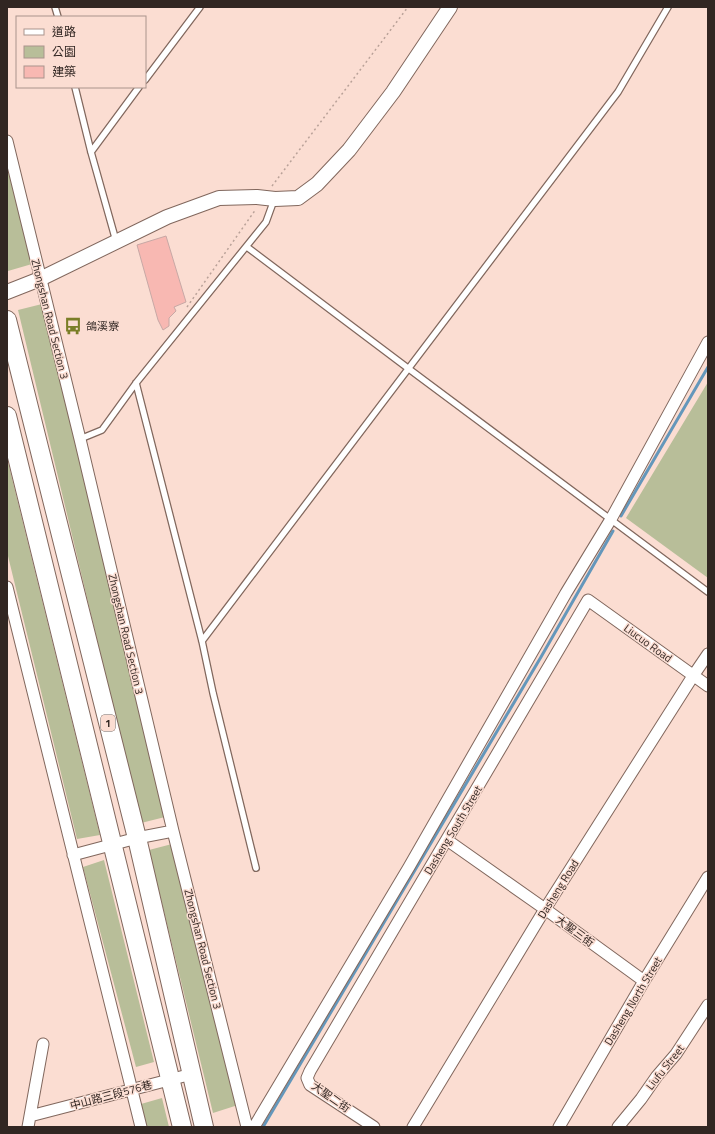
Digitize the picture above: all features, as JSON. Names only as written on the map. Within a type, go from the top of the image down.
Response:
[{"type":"main road","name":"1","points":[[7,320],[137,838],[204,1127]]},
{"type":"main road","name":"1","points":[[7,416],[182,1127]]},
{"type":"street","points":[[7,292],[40,279],[167,217],[219,198],[298,198],[317,184],[349,150],[393,92],[450,7]]},
{"type":"street","name":"Zhongshan Road Section 3","points":[[7,141],[80,439],[173,831],[247,1127]]},
{"type":"street","points":[[254,1127],[405,874],[566,593],[611,519],[708,342]]},
{"type":"street","points":[[7,587],[140,1127]]},
{"type":"street","name":"Liucuo Road","points":[[588,600],[708,686]]},
{"type":"street","name":"Dasheng South Street","points":[[317,1059],[588,600]]},
{"type":"street","name":"Dasheng Road","points":[[413,1127],[546,909],[708,654]]},
{"type":"street","points":[[73,855],[137,838],[173,831]]},
{"type":"street","name":"大聖三街","points":[[446,840],[546,909],[644,982]]},
{"type":"street","name":"Dasheng North Street","points":[[559,1127],[644,982],[708,877]]},
{"type":"street","name":"Liufu Street","points":[[618,1127],[676,1054],[707,1008]]},
{"type":"street","name":"中山路三段576巷","points":[[43,1044],[29,1122],[131,1090],[192,1074]]},
{"type":"street","name":"大聖二街","points":[[317,1059],[308,1078],[310,1085],[374,1127]]},
{"type":"lane","points":[[146,79],[200,7]]},
{"type":"lane","points":[[202,641],[618,92],[668,7]]},
{"type":"lane","points":[[75,88],[90,152],[116,242]]},
{"type":"lane","points":[[90,152],[139,88]]},
{"type":"lane","points":[[80,439],[102,430],[136,383],[266,222],[275,199]]},
{"type":"lane","points":[[247,247],[708,592]]},
{"type":"lane","points":[[136,383],[202,641],[213,693],[256,868]]},
{"type":"green space","points":[[7,158],[32,264],[8,271],[7,267]]},
{"type":"green space","points":[[42,304],[165,817],[141,823],[18,310]]},
{"type":"green space","points":[[708,382],[708,578],[626,518]]},
{"type":"green space","points":[[7,458],[100,835],[77,839],[7,552]]},
{"type":"green space","points":[[172,844],[238,1105],[213,1113],[149,850]]},
{"type":"green space","points":[[104,860],[154,1062],[136,1067],[83,867]]},
{"type":"green space","points":[[162,1098],[169,1127],[146,1127],[141,1104]]},
{"type":"building","points":[[166,236],[186,302],[174,307],[176,311],[169,318],[169,326],[163,330],[158,320],[137,245]]},
{"type":"waterway","points":[[621,516],[708,367]]},
{"type":"waterway","points":[[263,1127],[541,657],[613,531]]},
{"type":"place","name":"鴿溪寮","points":[[73,326]]}]
